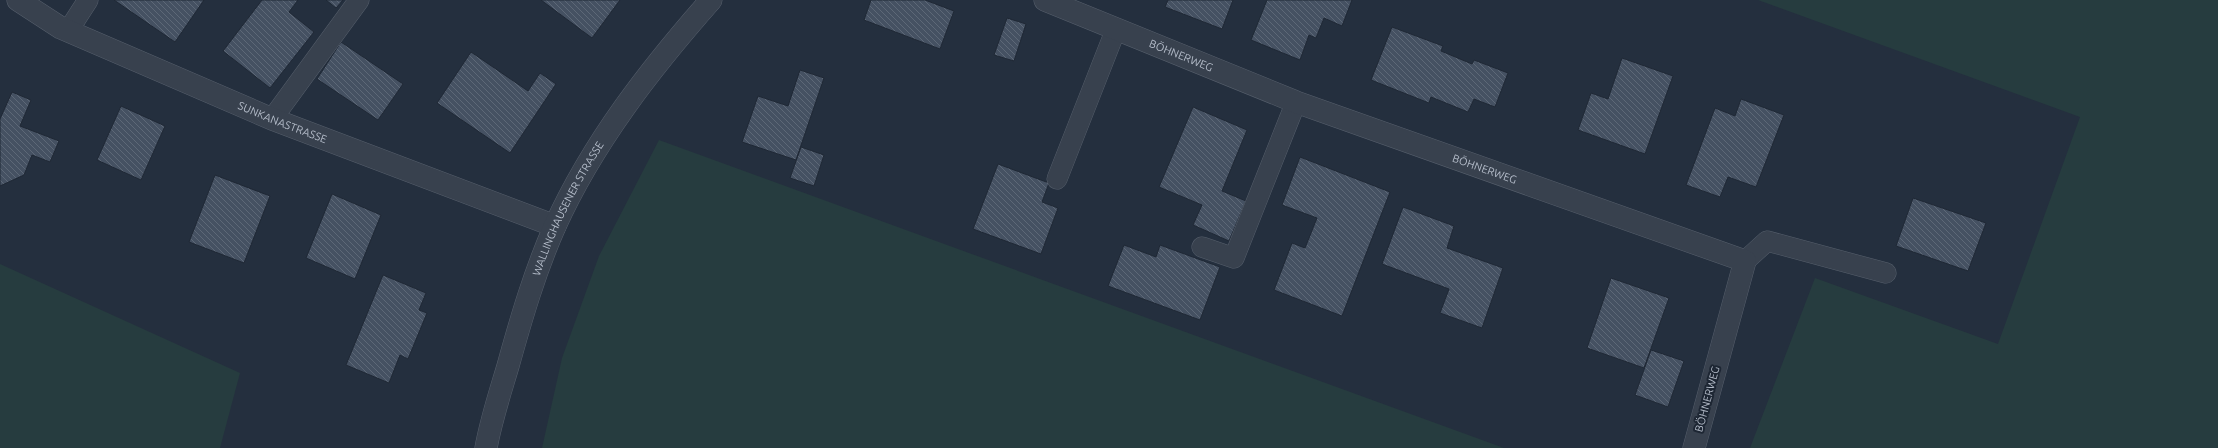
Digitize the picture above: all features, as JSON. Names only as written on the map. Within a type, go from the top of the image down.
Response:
[{"type":"street","name":"SUNKANASTRASSE","points":[[18,0],[68,31],[272,119],[555,226]]},
{"type":"street","name":"WALLINGHAUSENER STRASSE","points":[[486,448],[523,312],[555,226],[586,169],[615,123],[660,58],[711,0]]},
{"type":"street","name":"BÖHNERWEG","points":[[1045,0],[1296,102],[1745,261],[1694,448]]},
{"type":"lane","points":[[68,31],[88,0]]},
{"type":"lane","points":[[272,119],[359,0]]},
{"type":"lane","points":[[1057,179],[1116,29]]},
{"type":"lane","points":[[1202,247],[1234,258],[1296,102]]},
{"type":"lane","points":[[1745,261],[1767,241],[1886,273]]},
{"type":"green space","points":[[1758,0],[2218,0],[2218,448],[1750,448],[1815,278],[1998,344],[2080,117]]},
{"type":"green space","points":[[659,140],[1504,448],[542,448],[562,358],[599,256]]},
{"type":"green space","points":[[0,264],[240,373],[220,448],[0,448]]},
{"type":"building","points":[[114,0],[204,0],[175,42]]},
{"type":"building","points":[[262,0],[298,0],[289,12],[314,32],[270,88],[223,51]]},
{"type":"building","points":[[326,0],[343,0],[336,8]]},
{"type":"building","points":[[541,0],[620,0],[592,38]]},
{"type":"building","points":[[871,0],[925,0],[954,11],[940,49],[864,20]]},
{"type":"building","points":[[1168,0],[1233,0],[1222,29],[1165,7]]},
{"type":"building","points":[[1267,0],[1352,0],[1342,26],[1324,18],[1316,38],[1309,35],[1300,60],[1251,40]]},
{"type":"building","points":[[1007,18],[1026,24],[1014,61],[994,55]]},
{"type":"building","points":[[1392,27],[1443,46],[1441,51],[1472,64],[1474,60],[1508,73],[1495,107],[1474,99],[1468,112],[1431,97],[1429,103],[1371,80]]},
{"type":"building","points":[[341,42],[403,84],[378,120],[317,79]]},
{"type":"building","points":[[471,52],[528,91],[540,73],[556,84],[510,153],[437,103]]},
{"type":"building","points":[[1622,58],[1673,76],[1645,154],[1578,130],[1591,93],[1608,99]]},
{"type":"building","points":[[800,70],[824,78],[796,160],[742,142],[758,96],[788,106]]},
{"type":"building","points":[[12,92],[31,100],[20,126],[59,141],[50,162],[32,155],[24,175],[0,186],[0,119]]},
{"type":"building","points":[[1741,99],[1784,115],[1756,187],[1728,177],[1720,197],[1686,185],[1715,108],[1735,116]]},
{"type":"building","points":[[121,106],[165,126],[141,180],[97,160]]},
{"type":"building","points":[[1193,107],[1247,130],[1222,191],[1246,201],[1229,241],[1193,225],[1202,205],[1159,187]]},
{"type":"building","points":[[801,147],[824,155],[814,186],[790,178]]},
{"type":"building","points":[[1300,157],[1390,192],[1342,316],[1274,290],[1292,243],[1305,248],[1317,218],[1282,205]]},
{"type":"building","points":[[998,164],[1049,183],[1042,202],[1058,208],[1041,254],[973,229]]},
{"type":"building","points":[[215,175],[270,196],[244,263],[189,242]]},
{"type":"building","points":[[332,194],[381,215],[355,279],[306,258]]},
{"type":"building","points":[[1913,198],[1986,223],[1968,271],[1896,246]]},
{"type":"building","points":[[1403,207],[1454,226],[1447,248],[1503,268],[1482,328],[1440,313],[1449,289],[1382,264]]},
{"type":"building","points":[[1124,245],[1156,257],[1160,245],[1220,267],[1200,320],[1108,286]]},
{"type":"building","points":[[383,275],[426,293],[419,310],[427,313],[408,359],[400,355],[389,383],[346,365]]},
{"type":"building","points":[[1611,278],[1669,298],[1644,368],[1587,348]]},
{"type":"building","points":[[1651,350],[1684,361],[1668,407],[1635,395]]}]
